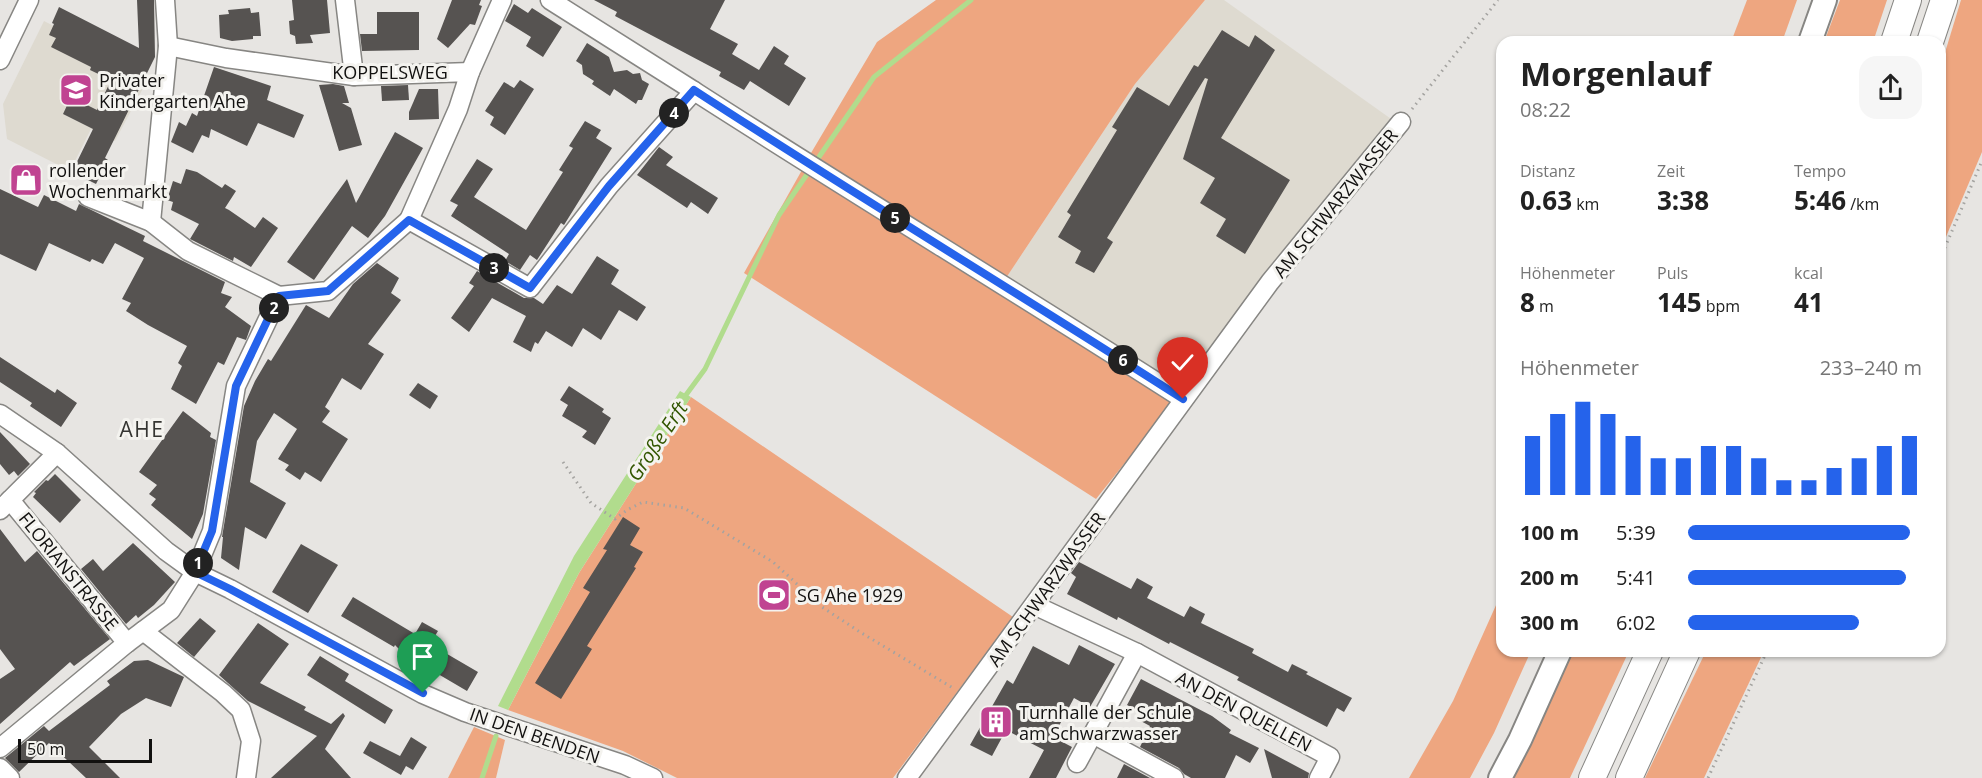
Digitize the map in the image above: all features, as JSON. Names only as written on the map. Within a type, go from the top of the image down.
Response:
[{"type":"highway","points":[[1896,36],[1908,0]]},
{"type":"highway","points":[[1932,36],[1944,0]]},
{"type":"highway","points":[[1592,778],[1647,657]]},
{"type":"highway","points":[[1629,778],[1684,657]]},
{"type":"main road","points":[[1812,36],[1825,0]]},
{"type":"main road","points":[[1500,778],[1520,740],[1557,657]]},
{"type":"street","points":[[0,60],[29,0]]},
{"type":"street","points":[[151,222],[168,46],[165,0]]},
{"type":"street","points":[[345,0],[354,76]]},
{"type":"street","name":"KOPPELSWEG","points":[[279,296],[328,291],[409,220],[458,109],[470,72],[502,0]]},
{"type":"street","points":[[550,0],[836,182],[1006,285],[1183,399]]},
{"type":"street","name":"KOPPELSWEG","points":[[168,46],[226,58],[354,76],[470,72]]},
{"type":"street","points":[[409,220],[530,288],[609,186],[694,90]]},
{"type":"street","name":"AM SCHWARZWASSER","points":[[907,778],[1270,282],[1401,122]]},
{"type":"street","points":[[0,748],[127,643],[171,610],[195,572],[212,531],[236,386],[279,296],[188,251],[151,222],[88,197]]},
{"type":"street","points":[[0,414],[57,453],[166,551],[195,572]]},
{"type":"street","name":"FLORIANSTRASSE","points":[[57,453],[5,505],[127,643]]},
{"type":"street","name":"IN DEN BENDEN","points":[[195,572],[434,698],[506,727],[625,765],[653,778]]},
{"type":"street","name":"AN DEN QUELLEN","points":[[1034,605],[1137,654],[1330,757],[1319,778]]},
{"type":"street","points":[[143,631],[223,693],[241,710],[251,741],[246,778]]},
{"type":"street","points":[[1077,763],[1137,654]]},
{"type":"street","points":[[1093,734],[1174,778]]},
{"type":"street","points":[[0,768],[10,778]]},
{"type":"path","points":[[1401,122],[1498,0]]},
{"type":"path","points":[[1946,245],[1982,161]]},
{"type":"path","points":[[563,462],[591,502],[615,519],[643,502],[684,508],[773,562],[822,607],[968,697]]},
{"type":"path","points":[[1708,778],[1764,657]]},
{"type":"shaded area","points":[[936,0],[1205,0],[1135,84],[1006,278],[811,153],[877,42]]},
{"type":"shaded area","points":[[1205,0],[1224,0],[1394,121],[1180,389],[1006,278],[1135,84]]},
{"type":"shaded area","points":[[1747,0],[1797,0],[1784,36],[1733,36]]},
{"type":"shaded area","points":[[1840,0],[1887,0],[1875,36],[1826,36]]},
{"type":"shaded area","points":[[1961,0],[1982,0],[1982,152],[1946,237],[1946,49]]},
{"type":"shaded area","name":"Privater Kindergarten Ahe","points":[[44,21],[150,75],[115,141],[91,129],[70,171],[7,139],[3,104]]},
{"type":"shaded area","points":[[802,170],[1176,399],[1096,499],[744,273]]},
{"type":"shaded area","name":"SG Ahe 1929","points":[[691,397],[1013,617],[893,778],[677,778],[623,751],[508,710],[579,573]]},
{"type":"shaded area","points":[[1496,605],[1496,657],[1528,657],[1494,733],[1470,778],[1409,778],[1453,701]]},
{"type":"shaded area","points":[[1568,657],[1626,657],[1570,778],[1514,778]]},
{"type":"shaded area","points":[[1703,657],[1761,657],[1704,778],[1645,778]]},
{"type":"shaded area","points":[[474,727],[505,740],[496,778],[448,778]]},
{"type":"water","points":[[680,391],[691,397],[579,573],[508,710],[498,706],[574,556]]},
{"type":"building","points":[[137,0],[154,0],[155,57],[105,158],[108,160],[96,184],[72,172],[93,129],[63,114],[71,97],[97,110],[111,80],[51,47],[56,38],[49,35],[59,7],[139,48]]},
{"type":"building","points":[[292,0],[327,0],[330,33],[310,35],[313,43],[296,44],[295,36],[290,34],[289,21],[294,20]]},
{"type":"building","points":[[452,0],[481,0],[479,5],[482,6],[475,25],[470,24],[448,48],[437,39]]},
{"type":"building","points":[[594,0],[725,0],[710,29],[738,44],[732,54],[759,70],[774,46],[789,56],[784,64],[806,78],[789,106],[750,81],[744,90],[719,76],[721,72],[615,16],[617,12]]},
{"type":"building","points":[[514,4],[528,13],[532,8],[562,27],[543,57],[526,46],[531,37],[505,21]]},
{"type":"building","points":[[250,8],[251,13],[259,12],[261,36],[232,41],[220,38],[219,15],[229,14],[228,10]]},
{"type":"building","points":[[377,12],[419,12],[419,50],[362,51],[360,34],[377,34]]},
{"type":"building","points":[[1222,30],[1249,47],[1255,35],[1275,50],[1221,138],[1290,180],[1245,254],[1216,236],[1226,219],[1200,203],[1215,178],[1183,159],[1208,79],[1205,78],[1107,238],[1113,242],[1094,273],[1075,263],[1081,251],[1058,237],[1071,215],[1067,212],[1117,130],[1112,127],[1137,87],[1169,106],[1194,65],[1198,67]]},
{"type":"building","points":[[587,43],[609,57],[614,72],[627,70],[633,74],[640,73],[642,80],[649,84],[642,100],[638,100],[636,104],[614,89],[610,96],[592,84],[594,81],[583,74],[582,65],[576,61]]},
{"type":"building","points":[[214,67],[271,86],[267,100],[304,115],[294,138],[258,123],[247,146],[211,129],[209,138],[202,135],[193,153],[171,142],[179,122],[186,126],[192,113],[197,116]]},
{"type":"building","points":[[520,80],[534,89],[505,135],[490,125],[494,117],[485,111],[504,82],[514,88]]},
{"type":"building","points":[[319,85],[344,86],[349,103],[342,103],[351,108],[362,145],[339,151]]},
{"type":"building","points":[[408,85],[409,100],[382,101],[381,86]]},
{"type":"building","points":[[419,89],[438,89],[439,119],[409,120],[409,112]]},
{"type":"building","points":[[585,121],[601,130],[596,138],[612,148],[564,225],[561,223],[537,260],[530,255],[520,270],[505,261],[509,254],[451,216],[458,205],[450,201],[477,159],[493,169],[474,197],[526,230],[563,172],[559,170],[573,148],[569,146]]},
{"type":"building","points":[[395,132],[423,148],[385,216],[368,238],[352,226],[314,280],[287,262],[347,179],[356,203]]},
{"type":"building","points":[[659,147],[673,157],[666,165],[718,198],[708,214],[691,202],[687,208],[637,175]]},
{"type":"building","points":[[186,169],[197,172],[222,188],[225,184],[236,191],[225,208],[255,228],[263,217],[278,228],[251,267],[234,257],[233,261],[190,239],[199,224],[171,210],[173,202],[167,200],[173,181],[181,184]]},
{"type":"building","points":[[0,189],[38,207],[44,195],[76,211],[79,204],[145,236],[143,241],[225,282],[221,293],[232,297],[225,307],[251,326],[246,340],[237,337],[224,365],[218,362],[196,404],[171,389],[182,366],[178,363],[187,346],[126,311],[131,303],[122,299],[144,258],[115,243],[103,264],[92,259],[90,262],[49,243],[36,271],[0,254]]},
{"type":"building","points":[[597,256],[619,270],[611,284],[646,307],[637,321],[619,310],[601,340],[583,328],[572,347],[546,331],[538,344],[535,342],[531,352],[513,342],[526,316],[492,298],[469,332],[451,318],[474,286],[469,283],[477,271],[524,298],[534,298],[543,304],[557,285],[572,294]]},
{"type":"building","points":[[377,263],[399,278],[391,293],[401,300],[368,344],[384,354],[361,390],[342,378],[325,407],[330,411],[322,422],[348,439],[321,482],[305,472],[300,480],[285,470],[289,465],[278,459],[297,429],[274,413],[257,441],[250,482],[286,503],[266,539],[245,527],[239,570],[221,558],[222,537],[244,406],[255,381],[268,359],[271,361],[306,305],[329,318],[353,284]]},
{"type":"building","points":[[0,357],[55,393],[57,389],[77,403],[61,427],[30,406],[32,403],[0,382]]},
{"type":"building","points":[[418,383],[438,396],[430,409],[409,395]]},
{"type":"building","points":[[569,386],[604,409],[602,412],[611,418],[595,445],[582,437],[587,431],[562,416],[568,405],[560,400]]},
{"type":"building","points":[[183,411],[211,433],[210,437],[216,440],[203,514],[192,539],[151,505],[156,499],[149,494],[157,485],[139,472]]},
{"type":"building","points":[[0,432],[30,464],[18,476],[14,471],[9,475],[0,464]]},
{"type":"building","points":[[55,474],[81,500],[60,523],[33,497],[36,493],[34,492]]},
{"type":"building","points":[[623,517],[640,528],[630,545],[643,552],[634,567],[636,568],[587,646],[592,649],[561,699],[535,683],[590,592],[583,588],[607,550],[603,549]]},
{"type":"building","points":[[0,529],[25,562],[37,551],[110,639],[74,666],[70,662],[0,724],[0,679],[15,669],[0,649]]},
{"type":"building","points":[[133,543],[175,582],[154,605],[138,618],[136,615],[126,624],[81,569],[93,559],[103,571]]},
{"type":"building","points":[[301,544],[338,565],[308,613],[272,592]]},
{"type":"building","points":[[1079,562],[1131,589],[1137,578],[1153,587],[1147,598],[1184,617],[1190,606],[1205,614],[1201,623],[1254,649],[1252,653],[1288,672],[1292,664],[1352,698],[1344,712],[1337,708],[1327,727],[1237,680],[1239,677],[1067,594],[1076,577],[1071,573]]},
{"type":"building","points":[[353,597],[415,634],[422,622],[438,631],[430,644],[478,672],[467,691],[404,654],[395,645],[394,647],[341,616]]},
{"type":"building","points":[[200,618],[216,631],[194,657],[177,643]]},
{"type":"building","points":[[258,623],[289,644],[260,683],[306,707],[304,710],[331,724],[343,713],[345,716],[325,749],[351,778],[271,778],[317,736],[248,701],[219,675]]},
{"type":"building","points":[[1079,645],[1115,664],[1090,707],[1074,698],[1053,737],[1072,747],[1056,778],[1029,778],[1044,750],[1006,730],[992,756],[970,745],[1007,680],[1013,684],[1033,646],[1069,665]]},
{"type":"building","points":[[320,656],[349,674],[345,681],[393,710],[385,724],[307,675]]},
{"type":"building","points":[[148,660],[184,677],[171,707],[146,698],[121,714],[89,747],[120,778],[86,778],[49,743],[19,772],[5,758],[44,726],[49,731],[110,685],[107,681],[134,661]]},
{"type":"building","points":[[1141,679],[1212,716],[1231,730],[1229,733],[1259,748],[1250,763],[1236,755],[1225,778],[1191,778],[1179,768],[1140,747],[1150,726],[1137,719],[1141,712],[1127,705]]},
{"type":"building","points":[[411,737],[427,747],[413,770],[406,766],[401,775],[363,753],[370,741],[400,756]]},
{"type":"building","points":[[1264,749],[1309,773],[1308,778],[1272,778]]},
{"type":"building","points":[[1124,764],[1150,778],[1117,778]]},
{"type":"waterway","name":"Große Erft","points":[[683,399],[705,369],[779,215],[874,77],[971,0]]},
{"type":"waterway","name":"Große Erft","points":[[482,778],[496,736]]},
{"type":"place","name":"Privater Kindergarten Ahe","points":[[76,90]]},
{"type":"place","name":"rollender Wochenmarkt","points":[[26,180]]},
{"type":"place","name":"SG Ahe 1929","points":[[774,595]]},
{"type":"place","name":"Turnhalle der Schule am Schwarzwasser","points":[[996,722]]},
{"type":"district","name":"AHE","points":[[142,429]]},
{"type":"route","points":[[423,693],[195,572],[212,531],[236,386],[279,296],[328,291],[409,220],[530,288],[609,186],[694,90],[836,182],[1006,285],[1183,399]]}]
